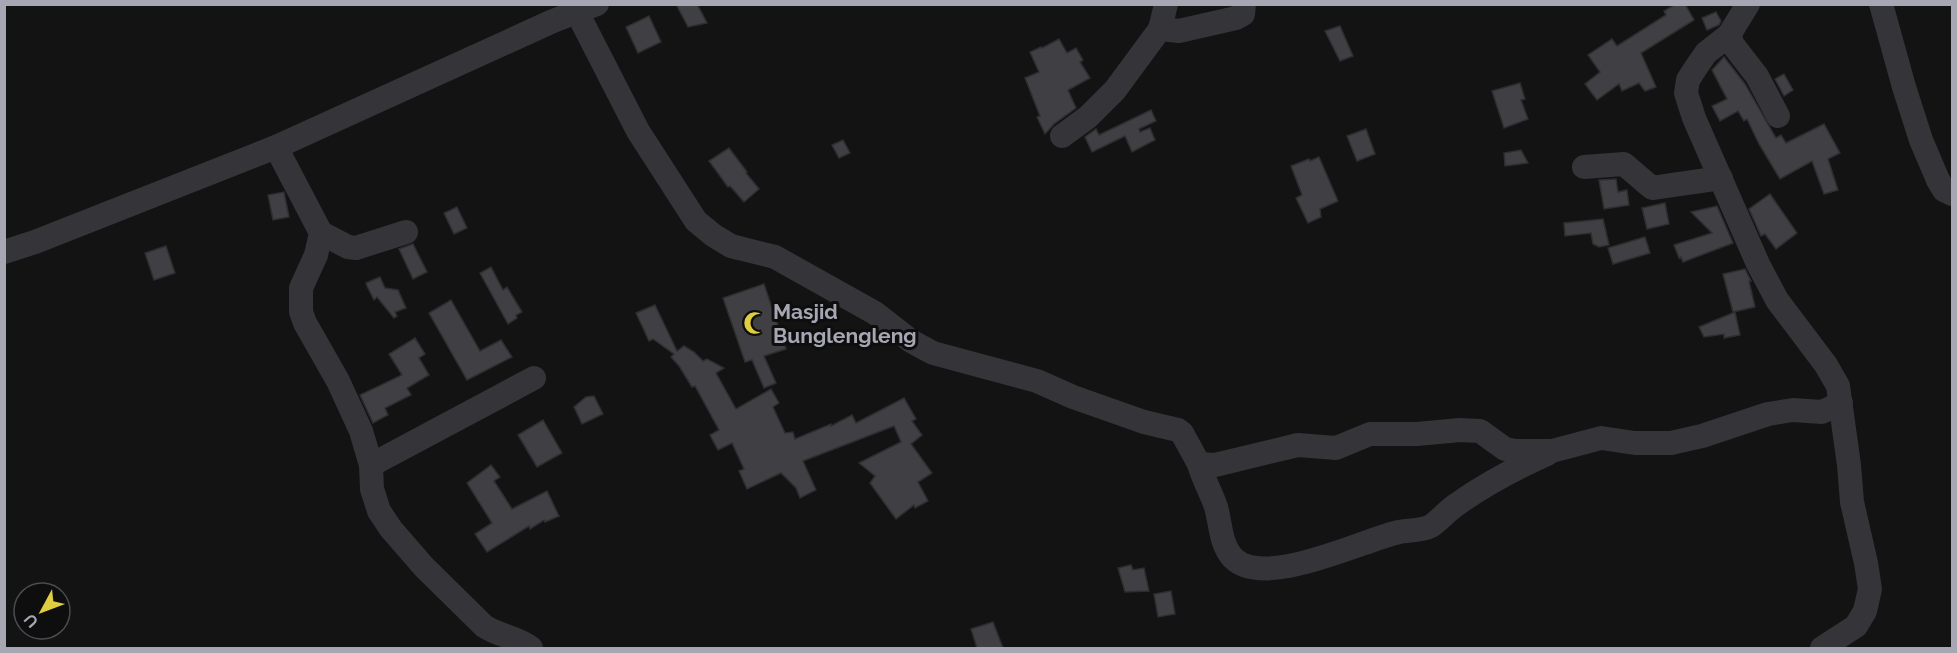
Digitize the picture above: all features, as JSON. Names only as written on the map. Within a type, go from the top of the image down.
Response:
[{"type":"street","points":[[1062,136],[1088,117],[1115,90],[1160,29],[1166,4]]},
{"type":"street","points":[[1160,29],[1179,31],[1236,18],[1243,14],[1244,4]]},
{"type":"street","points":[[1770,4],[1748,5],[1729,35],[1706,53],[1688,80],[1686,93],[1694,118],[1758,264],[1777,300],[1826,365],[1838,386],[1852,502],[1870,589],[1865,611],[1856,626],[1822,648]]},
{"type":"street","points":[[1881,4],[1904,87],[1922,140],[1938,180],[1944,190],[1953,194]]},
{"type":"street","points":[[4,252],[35,242],[276,147],[549,13],[587,8],[638,131],[696,221],[731,246],[776,257],[875,313],[911,341],[933,353],[1037,381],[1073,397],[1144,422],[1178,430],[1198,464],[1216,507],[1219,529],[1226,547],[1234,559],[1245,565],[1263,570],[1278,568],[1315,559],[1397,532],[1423,529],[1432,525],[1484,487],[1552,451],[1601,438],[1635,443],[1671,443],[1702,436],[1768,414],[1793,410],[1821,412],[1841,403]]},
{"type":"street","points":[[1729,35],[1733,45],[1757,76],[1778,116]]},
{"type":"street","points":[[276,147],[321,233],[348,247],[356,248],[406,232]]},
{"type":"street","points":[[1584,167],[1624,164],[1652,189],[1721,178]]},
{"type":"street","points":[[321,233],[316,255],[301,288],[301,312],[351,406],[371,465],[372,489],[379,511],[391,529],[424,567],[484,626],[531,648]]},
{"type":"street","points":[[371,465],[534,378]]},
{"type":"street","points":[[1198,464],[1215,465],[1298,445],[1336,448],[1370,434],[1418,434],[1460,430],[1480,431],[1505,449],[1552,451]]},
{"type":"building","points":[[676,4],[697,4],[707,23],[688,27]]},
{"type":"building","points":[[1676,4],[1685,4],[1694,20],[1641,53],[1656,87],[1645,91],[1639,83],[1622,91],[1619,84],[1597,100],[1585,84],[1600,72],[1588,55],[1612,39],[1617,46],[1666,15],[1664,11]]},
{"type":"building","points":[[1716,12],[1721,21],[1719,25],[1707,30],[1702,18]]},
{"type":"building","points":[[649,16],[661,42],[638,53],[626,27]]},
{"type":"building","points":[[1340,26],[1353,56],[1340,61],[1325,31]]},
{"type":"building","points":[[1059,39],[1067,53],[1076,48],[1083,60],[1080,62],[1090,78],[1068,90],[1076,108],[1054,124],[1045,134],[1037,117],[1040,116],[1025,78],[1039,72],[1030,52]]},
{"type":"building","points":[[1724,57],[1745,84],[1776,138],[1781,135],[1786,143],[1824,124],[1840,153],[1828,159],[1838,190],[1824,194],[1812,161],[1780,179],[1747,119],[1744,121],[1738,111],[1720,121],[1712,106],[1727,99],[1712,70]]},
{"type":"building","points":[[1784,74],[1793,90],[1784,96],[1775,79]]},
{"type":"building","points":[[1520,83],[1525,99],[1521,100],[1528,119],[1504,128],[1492,91]]},
{"type":"building","points":[[1151,110],[1156,121],[1139,129],[1140,132],[1150,128],[1155,140],[1132,152],[1125,136],[1092,152],[1085,137],[1096,129],[1099,135]]},
{"type":"building","points":[[1366,129],[1375,154],[1357,161],[1347,136]]},
{"type":"building","points":[[843,140],[850,153],[839,158],[832,145]]},
{"type":"building","points":[[729,148],[759,189],[744,202],[730,186],[728,187],[709,161]]},
{"type":"building","points":[[1521,150],[1528,163],[1505,166],[1504,153]]},
{"type":"building","points":[[1319,157],[1338,201],[1320,209],[1321,217],[1308,223],[1296,198],[1302,195],[1291,166]]},
{"type":"building","points":[[1616,179],[1618,192],[1627,190],[1629,205],[1604,209],[1599,180]]},
{"type":"building","points":[[284,192],[289,217],[273,220],[268,195]]},
{"type":"building","points":[[1770,194],[1797,233],[1776,249],[1765,234],[1761,236],[1749,209]]},
{"type":"building","points":[[1665,203],[1669,224],[1647,229],[1642,208]]},
{"type":"building","points":[[1717,206],[1733,243],[1683,262],[1674,245],[1712,233],[1691,212]]},
{"type":"building","points":[[457,207],[467,228],[454,234],[444,213]]},
{"type":"building","points":[[1603,219],[1609,245],[1599,247],[1593,244],[1591,233],[1565,236],[1564,223]]},
{"type":"building","points":[[1645,237],[1650,253],[1613,264],[1608,248]]},
{"type":"building","points":[[413,244],[427,272],[413,279],[399,249]]},
{"type":"building","points":[[166,246],[175,273],[154,280],[145,253]]},
{"type":"building","points":[[491,267],[503,290],[507,287],[522,312],[508,324],[480,273]]},
{"type":"building","points":[[1745,269],[1751,281],[1749,281],[1755,307],[1733,312],[1723,274]]},
{"type":"building","points":[[380,277],[385,288],[398,290],[406,308],[395,312],[397,316],[394,318],[377,297],[374,300],[367,286],[366,283]]},
{"type":"building","name":"Masjid Bunglengleng","points":[[764,284],[786,349],[764,356],[776,383],[764,388],[752,360],[745,362],[723,298]]},
{"type":"building","points":[[451,300],[480,351],[501,340],[512,357],[467,380],[429,313]]},
{"type":"building","points":[[655,305],[677,351],[684,346],[703,361],[707,359],[724,368],[716,373],[736,409],[771,389],[779,403],[773,407],[785,433],[793,432],[795,439],[831,424],[831,426],[852,415],[856,423],[904,398],[916,419],[912,421],[922,435],[911,444],[932,473],[918,482],[928,501],[915,508],[914,505],[896,519],[870,483],[875,476],[859,463],[901,442],[894,426],[803,461],[816,490],[800,498],[796,488],[781,473],[747,489],[739,471],[744,469],[732,443],[718,450],[710,435],[719,430],[695,386],[692,387],[671,357],[674,354],[653,339],[649,341],[636,313]]},
{"type":"building","points":[[1735,312],[1740,335],[1724,338],[1724,334],[1704,337],[1699,327]]},
{"type":"building","points":[[415,338],[425,354],[419,358],[429,375],[407,388],[411,395],[385,408],[388,415],[373,423],[360,395],[402,375],[389,354]]},
{"type":"building","points":[[594,396],[603,414],[582,424],[574,407],[586,397]]},
{"type":"building","points":[[543,420],[562,453],[537,467],[518,435]]},
{"type":"building","points":[[491,465],[500,477],[494,481],[512,509],[547,491],[559,516],[545,522],[544,520],[530,529],[529,526],[487,552],[475,534],[492,523],[467,483]]},
{"type":"building","points":[[1131,565],[1133,570],[1144,568],[1149,591],[1125,592],[1118,568]]},
{"type":"building","points":[[1171,591],[1175,614],[1158,617],[1154,594]]},
{"type":"building","points":[[993,622],[1003,648],[977,648],[971,629]]},
{"type":"place","name":"Masjid Bunglengleng","points":[[755,323]]}]
